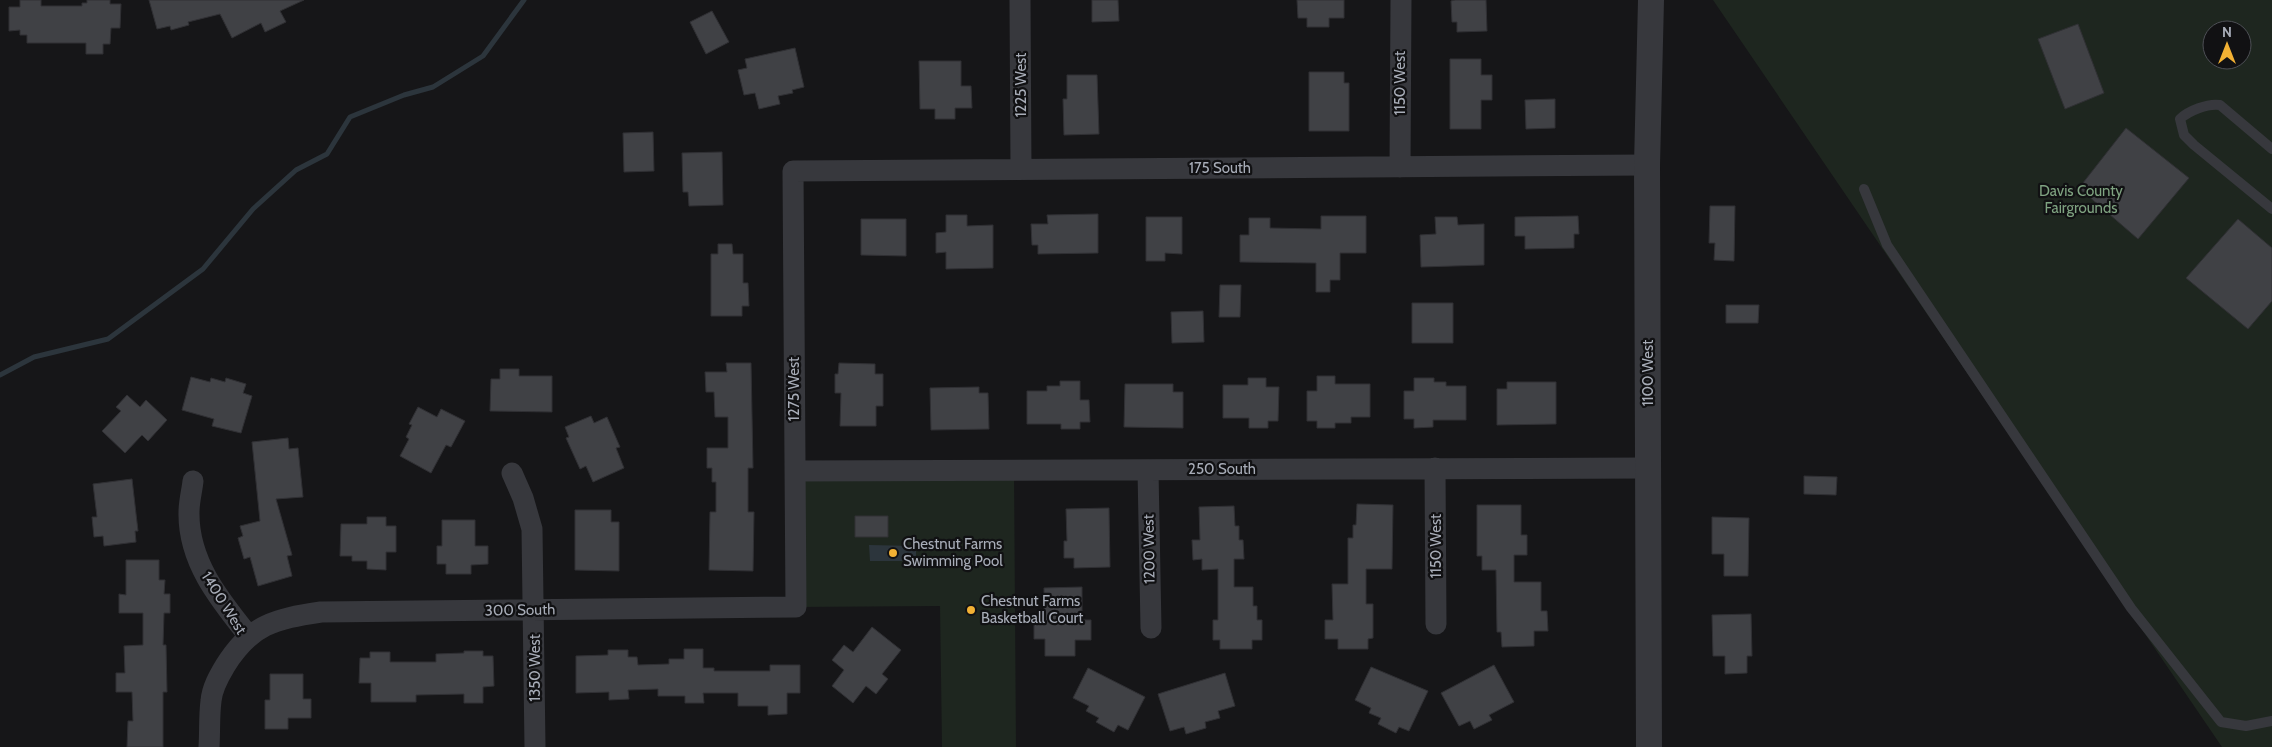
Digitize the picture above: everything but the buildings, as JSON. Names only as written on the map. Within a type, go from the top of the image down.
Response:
[{"type":"street","name":"1225 West","points":[[1020,0],[1021,169]]},
{"type":"street","name":"1150 West","points":[[1400,0],[1400,167]]},
{"type":"street","name":"1100 West","points":[[1649,747],[1647,165],[1651,0]]},
{"type":"street","name":"175 South","points":[[793,171],[1647,165]]},
{"type":"street","name":"1275 West","points":[[793,171],[796,607]]},
{"type":"street","name":"1150 West","points":[[1435,468],[1436,624]]},
{"type":"street","name":"250 South","points":[[795,471],[1648,468]]},
{"type":"street","name":"1200 West","points":[[1148,470],[1151,628]]},
{"type":"street","name":"1350 West","points":[[512,473],[523,498],[532,529],[535,747]]},
{"type":"street","name":"1400 West","points":[[193,481],[189,512],[194,546],[204,574],[218,598],[248,635],[233,653],[218,679],[211,699],[209,747]]},
{"type":"street","name":"300 South","points":[[248,635],[268,625],[293,617],[321,612],[796,607]]},
{"type":"lane","points":[[2272,149],[2220,105],[2214,104],[2193,111],[2180,120],[2184,136],[2272,209]]},
{"type":"lane","points":[[1864,189],[1887,245],[2132,608],[2221,722],[2246,726],[2272,721]]},
{"type":"green space","name":"Davis County Fairgrounds","points":[[1713,0],[2272,0],[2272,747],[2222,747]]},
{"type":"green space","points":[[1014,470],[1016,747],[942,747],[940,606],[796,607],[795,471]]},
{"type":"shaded area","name":"Chestnut Farms Swimming Pool","points":[[869,545],[916,546],[916,561],[870,561]]},
{"type":"waterway","points":[[0,375],[34,357],[108,339],[203,269],[253,209],[296,170],[327,154],[350,117],[404,95],[433,87],[483,56],[524,0]]},
{"type":"place","name":"Chestnut Farms Swimming Pool","points":[[893,553]]},
{"type":"place","name":"Chestnut Farms Basketball Court","points":[[971,610]]}]
